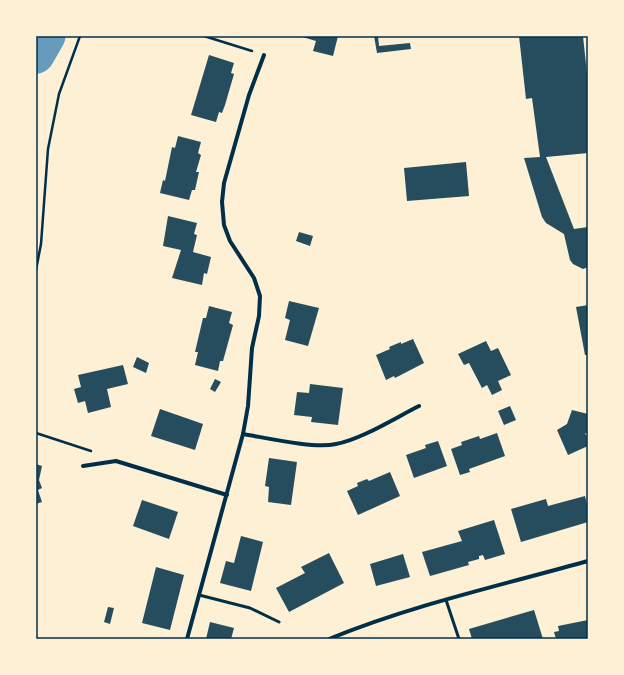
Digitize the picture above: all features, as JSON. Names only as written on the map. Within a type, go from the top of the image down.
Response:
[{"type":"street","points":[[187,639],[243,434],[248,406],[252,348],[259,316],[260,296],[254,278],[230,241],[224,225],[222,202],[224,183],[249,95],[264,55]]},
{"type":"street","points":[[243,434],[318,445],[335,445],[350,441],[419,406]]},
{"type":"street","points":[[83,466],[116,461],[227,495]]},
{"type":"street","points":[[329,639],[354,629],[446,600],[588,561]]},
{"type":"lane","points":[[199,595],[250,608],[279,622]]},
{"type":"lane","points":[[446,600],[458,639]]},
{"type":"path","points":[[36,270],[41,244],[48,149],[59,94],[80,36]]},
{"type":"path","points":[[204,36],[264,55]]},
{"type":"path","points":[[36,433],[94,453]]},
{"type":"building","points":[[299,36],[338,36],[333,56],[313,51],[316,41]]},
{"type":"building","points":[[374,36],[378,36],[379,46],[410,43],[411,49],[377,53]]},
{"type":"building","points":[[519,36],[583,36],[588,83],[588,153],[546,157],[574,229],[588,227],[588,267],[583,269],[573,264],[570,260],[564,234],[546,223],[542,217],[524,158],[540,157],[532,98],[526,99]]},
{"type":"building","points":[[209,55],[234,63],[231,73],[234,74],[225,105],[222,113],[219,112],[216,122],[191,115]]},
{"type":"building","points":[[178,136],[201,142],[198,153],[201,155],[196,172],[199,172],[195,190],[192,190],[189,200],[160,193],[163,180],[165,181],[172,147],[175,148]]},
{"type":"building","points":[[466,162],[469,196],[407,201],[404,168]]},
{"type":"building","points":[[168,216],[197,223],[194,234],[197,235],[193,252],[211,257],[207,274],[204,273],[202,285],[172,278],[181,250],[163,246]]},
{"type":"building","points":[[299,232],[313,236],[310,246],[296,241]]},
{"type":"building","points":[[289,301],[319,308],[308,346],[285,340],[290,320],[285,318]]},
{"type":"building","points":[[588,305],[588,355],[585,355],[576,307]]},
{"type":"building","points":[[209,306],[232,312],[229,323],[233,325],[223,361],[220,361],[218,371],[195,365],[198,352],[195,352],[203,318],[206,318]]},
{"type":"building","points":[[413,339],[424,363],[395,378],[394,376],[386,380],[376,355],[390,349],[389,347]]},
{"type":"building","points":[[486,341],[491,351],[498,348],[511,375],[498,381],[502,390],[492,395],[487,385],[482,388],[469,363],[464,365],[458,354]]},
{"type":"building","points":[[137,357],[149,363],[146,373],[133,367]]},
{"type":"building","points":[[123,365],[128,384],[107,389],[111,407],[88,413],[85,401],[78,403],[74,389],[81,387],[78,375]]},
{"type":"building","points":[[215,379],[221,382],[215,392],[210,389]]},
{"type":"building","points":[[310,384],[343,388],[338,425],[311,422],[312,417],[294,415],[297,392],[309,393]]},
{"type":"building","points":[[510,406],[516,420],[504,425],[498,411]]},
{"type":"building","points":[[160,409],[203,424],[195,450],[151,436]]},
{"type":"building","points":[[572,410],[588,414],[588,434],[585,433],[588,439],[588,446],[568,455],[557,430],[567,424]]},
{"type":"building","points":[[497,433],[505,456],[469,469],[470,472],[460,475],[451,449],[462,445],[461,442],[479,436],[480,439]]},
{"type":"building","points":[[438,441],[447,466],[414,478],[406,455],[426,448],[425,445]]},
{"type":"building","points":[[269,458],[297,462],[291,505],[268,502],[269,487],[265,486]]},
{"type":"building","points":[[36,464],[42,466],[39,480],[42,488],[38,490],[42,502],[36,504]]},
{"type":"building","points":[[390,472],[400,496],[358,515],[347,491],[358,486],[357,483],[367,479],[369,481]]},
{"type":"building","points":[[585,496],[588,508],[588,522],[521,542],[511,509],[546,499],[548,506]]},
{"type":"building","points":[[142,500],[178,512],[169,539],[133,526]]},
{"type":"building","points":[[494,520],[505,554],[485,560],[483,555],[479,556],[479,559],[468,562],[469,565],[430,576],[422,552],[462,541],[458,531]]},
{"type":"building","points":[[241,536],[263,542],[251,591],[220,583],[226,561],[234,563]]},
{"type":"building","points":[[329,553],[344,583],[289,612],[276,588],[305,573],[301,567]]},
{"type":"building","points":[[403,554],[410,577],[376,586],[370,564]]},
{"type":"building","points":[[156,567],[184,575],[170,630],[142,623]]},
{"type":"building","points":[[108,607],[114,608],[110,624],[104,622]]},
{"type":"building","points":[[534,610],[543,639],[472,639],[469,629]]},
{"type":"building","points":[[588,620],[588,639],[556,639],[554,632],[559,631],[558,626]]},
{"type":"building","points":[[210,622],[234,628],[231,639],[206,639]]},
{"type":"waterway","points":[[36,55],[47,36]]}]
